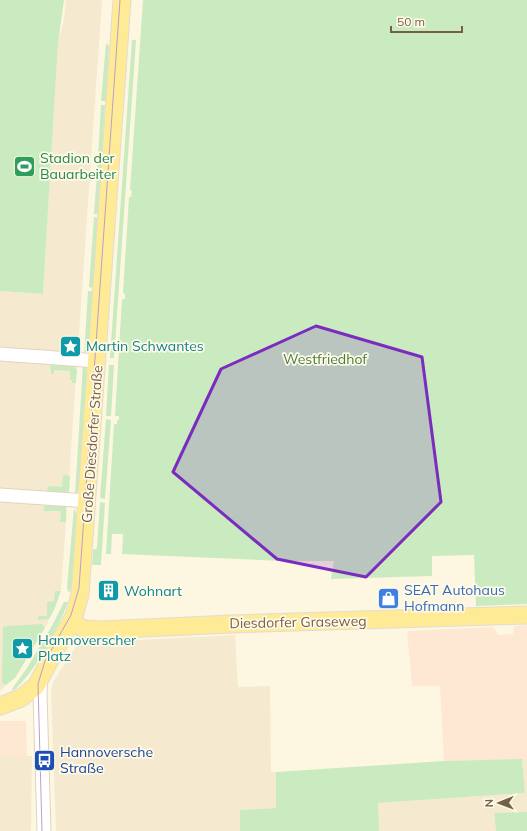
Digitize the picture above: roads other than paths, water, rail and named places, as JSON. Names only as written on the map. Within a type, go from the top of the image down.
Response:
[{"type":"main road","name":"Große Diesdorfer Straße","points":[[71,623],[78,605],[81,591],[122,0]]},
{"type":"main road","name":"Diesdorfer Graseweg","points":[[71,623],[85,629],[101,630],[231,624],[527,615]]},
{"type":"main road","points":[[0,706],[27,693],[36,686],[71,623]]},
{"type":"street","points":[[0,354],[98,361]]},
{"type":"street","points":[[0,495],[88,501]]},
{"type":"street","points":[[41,677],[40,694],[44,831]]},
{"type":"tram line","points":[[42,831],[38,684],[45,661],[71,615],[79,588],[120,0]]},
{"type":"place","name":"Stadion der Bauarbeiter","points":[[25,166]]},
{"type":"place","name":"Martin Schwantes","points":[[70,346]]},
{"type":"place","name":"Wohnart","points":[[108,591]]},
{"type":"place","name":"SEAT Autohaus Hofmann","points":[[388,598]]},
{"type":"place","name":"Hannoverscher Platz","points":[[22,648]]},
{"type":"place","name":"Hannoversche Straße","points":[[44,760]]},
{"type":"park label","name":"Westfriedhof","points":[[325,359]]}]
